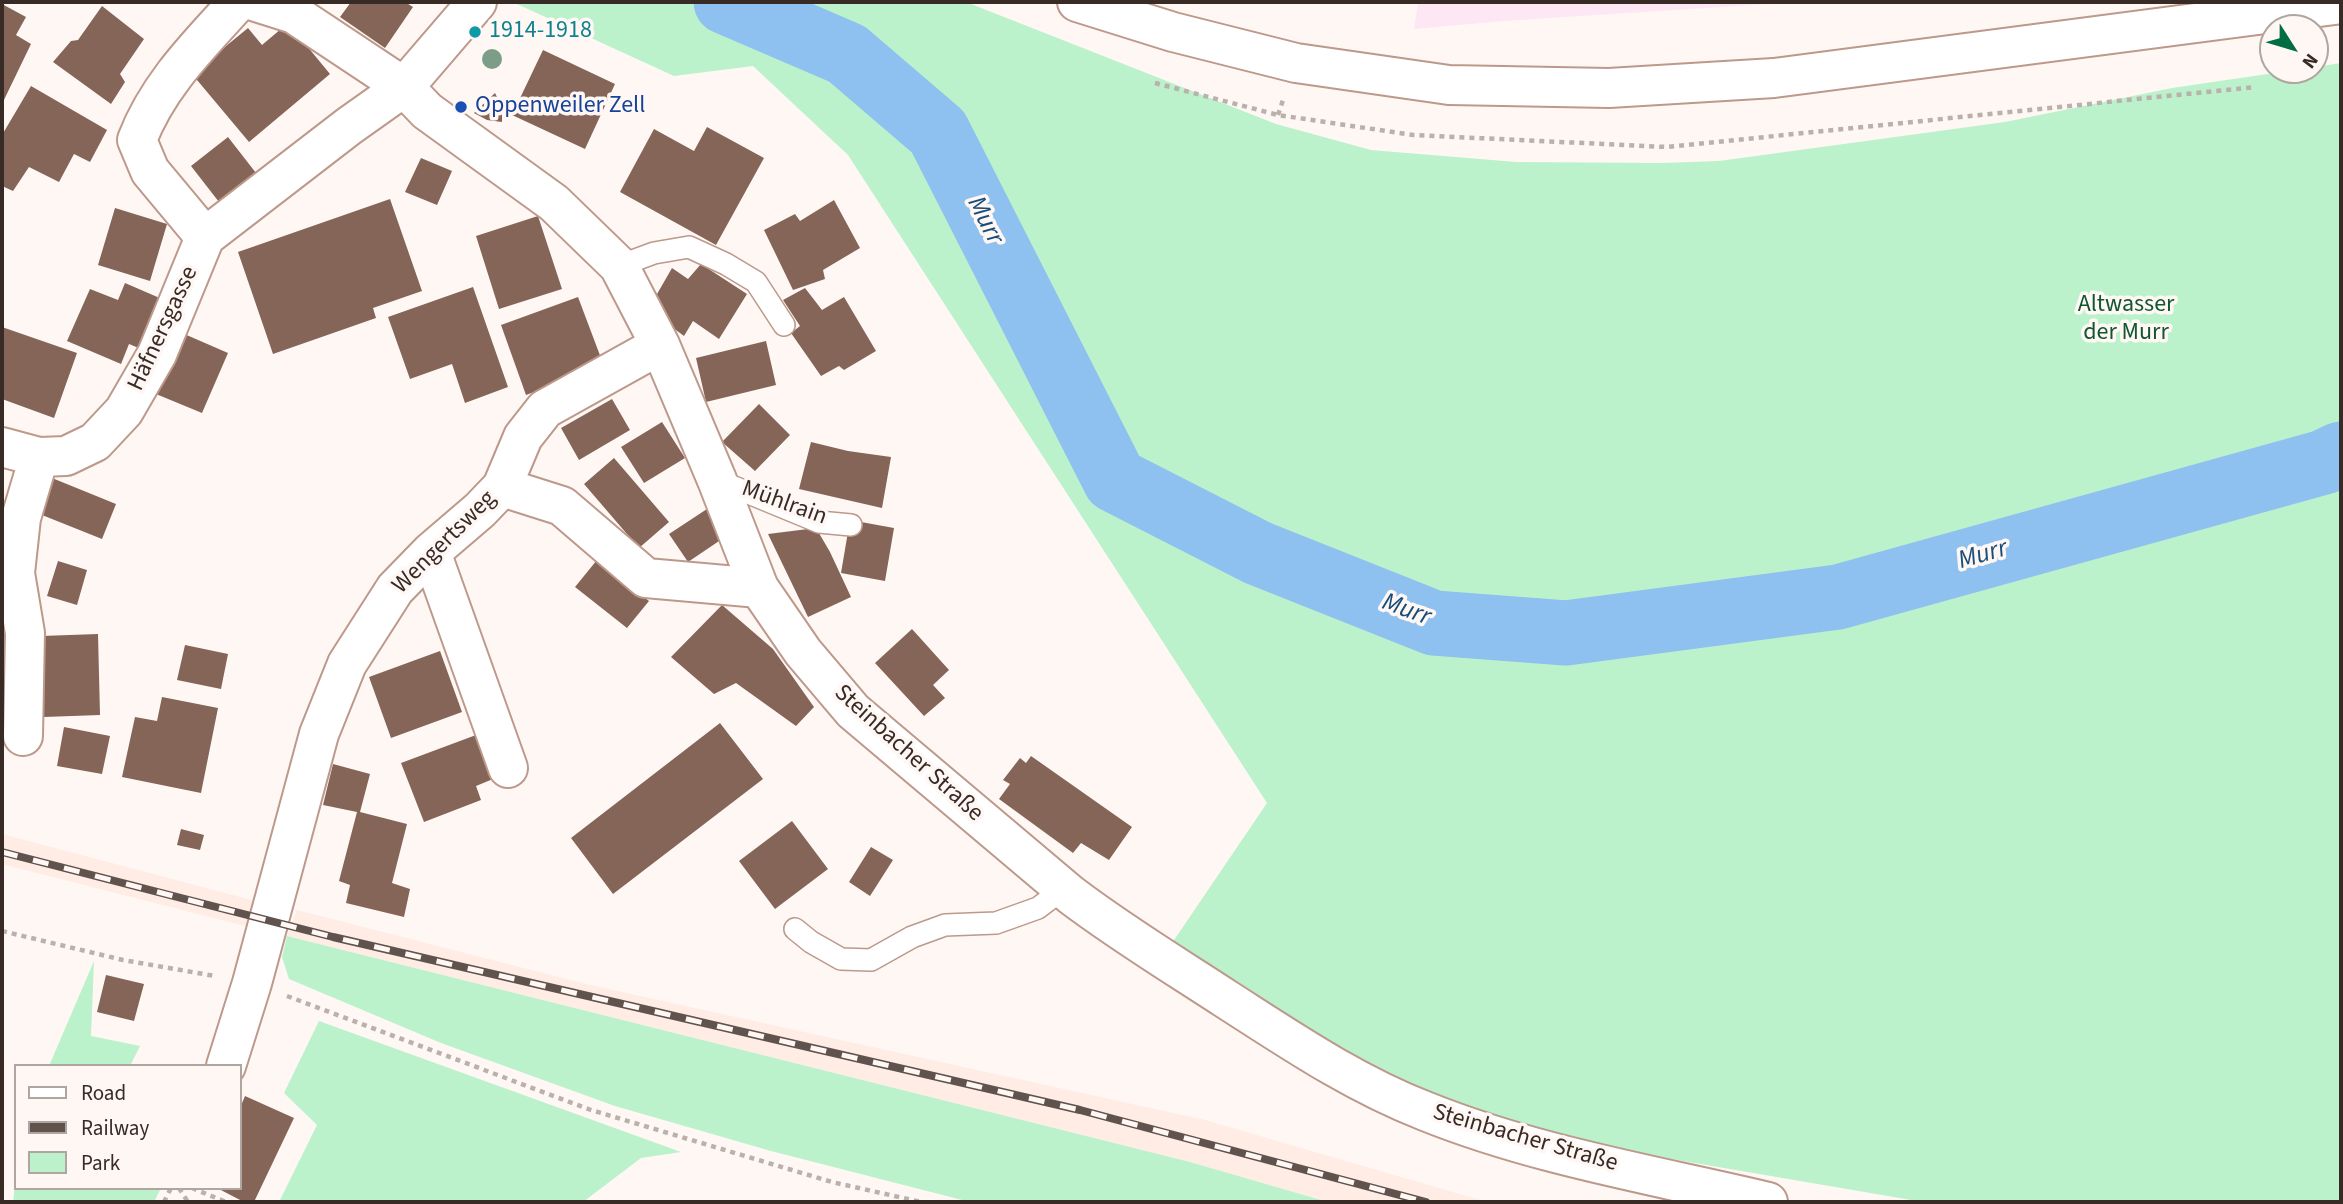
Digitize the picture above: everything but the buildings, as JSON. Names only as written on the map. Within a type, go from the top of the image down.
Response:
[{"type":"street","points":[[205,237],[150,171],[137,140],[148,111],[177,70],[238,2]]},
{"type":"street","name":"Steinbacher Straße","points":[[256,2],[294,14],[404,87],[426,111],[554,203],[619,267],[660,345],[759,588],[803,652],[853,710],[1063,889],[1115,927],[1302,1048],[1366,1085],[1423,1111],[1484,1133],[1769,1202]]},
{"type":"street","name":"Häfnersgasse","points":[[39,457],[66,456],[95,442],[124,411],[157,354],[205,237],[404,87],[477,2]]},
{"type":"street","points":[[1077,2],[1172,32],[1296,63],[1449,85],[1609,88],[1774,78],[2254,7],[2341,4]]},
{"type":"street","points":[[502,487],[523,437],[545,409],[660,345]]},
{"type":"street","points":[[2,447],[39,457],[21,518],[15,573],[25,633],[23,736]]},
{"type":"street","name":"Wengertsweg","points":[[227,1064],[252,983],[319,734],[347,664],[396,589],[430,552],[480,510],[502,487],[562,506],[646,578],[759,588]]},
{"type":"street","points":[[430,552],[508,768]]},
{"type":"lane","points":[[619,267],[654,253],[689,247],[756,282],[784,325]]},
{"type":"lane","name":"Mühlrain","points":[[717,480],[819,522],[851,525]]},
{"type":"lane","points":[[795,929],[811,942],[841,958],[871,960],[912,937],[946,925],[996,923],[1038,908],[1063,889]]},
{"type":"path","points":[[2,931],[123,960],[252,983],[592,1110],[832,1182],[921,1202]]},
{"type":"path","points":[[197,1190],[226,1202]]},
{"type":"shaded area","points":[[1418,2],[1799,2],[1414,29]]},
{"type":"shaded area","points":[[2,834],[259,902],[253,928],[2,864]]},
{"type":"shaded area","points":[[297,910],[590,985],[1205,1120],[1487,1202],[1328,1202],[1190,1162],[287,936]]},
{"type":"green space","name":"Altwasser der Murr","points":[[966,2],[1276,124],[1371,150],[1516,162],[1719,161],[2005,122],[2172,88],[2259,75],[2259,84],[2329,84],[2329,65],[2341,63],[2341,1202],[1923,1202],[1566,1141],[1396,1080],[1170,946],[1267,803],[848,155],[753,66],[674,76],[517,4]]},
{"type":"green space","points":[[287,936],[1190,1162],[1328,1202],[970,1202],[771,1151],[615,1106],[441,1043],[289,979],[282,957]]},
{"type":"green space","points":[[94,961],[91,1036],[140,1046],[131,1064],[50,1064]]},
{"type":"green space","points":[[319,1021],[681,1152],[641,1158],[583,1202],[279,1202],[317,1125],[284,1093]]},
{"type":"green space","points":[[14,1190],[160,1190],[154,1202],[13,1202]]},
{"type":"waterway","name":"Murr","points":[[726,2],[847,54],[938,132],[1115,480],[1258,553],[1434,623],[1566,633],[1838,597],[2324,462],[2341,454]]},
{"type":"railway","points":[[2,852],[333,937],[1080,1110],[1426,1202]]},
{"type":"place","name":"1914-1918","points":[[475,32]]},
{"type":"place","name":"Oppenweiler Zell","points":[[461,107]]}]
